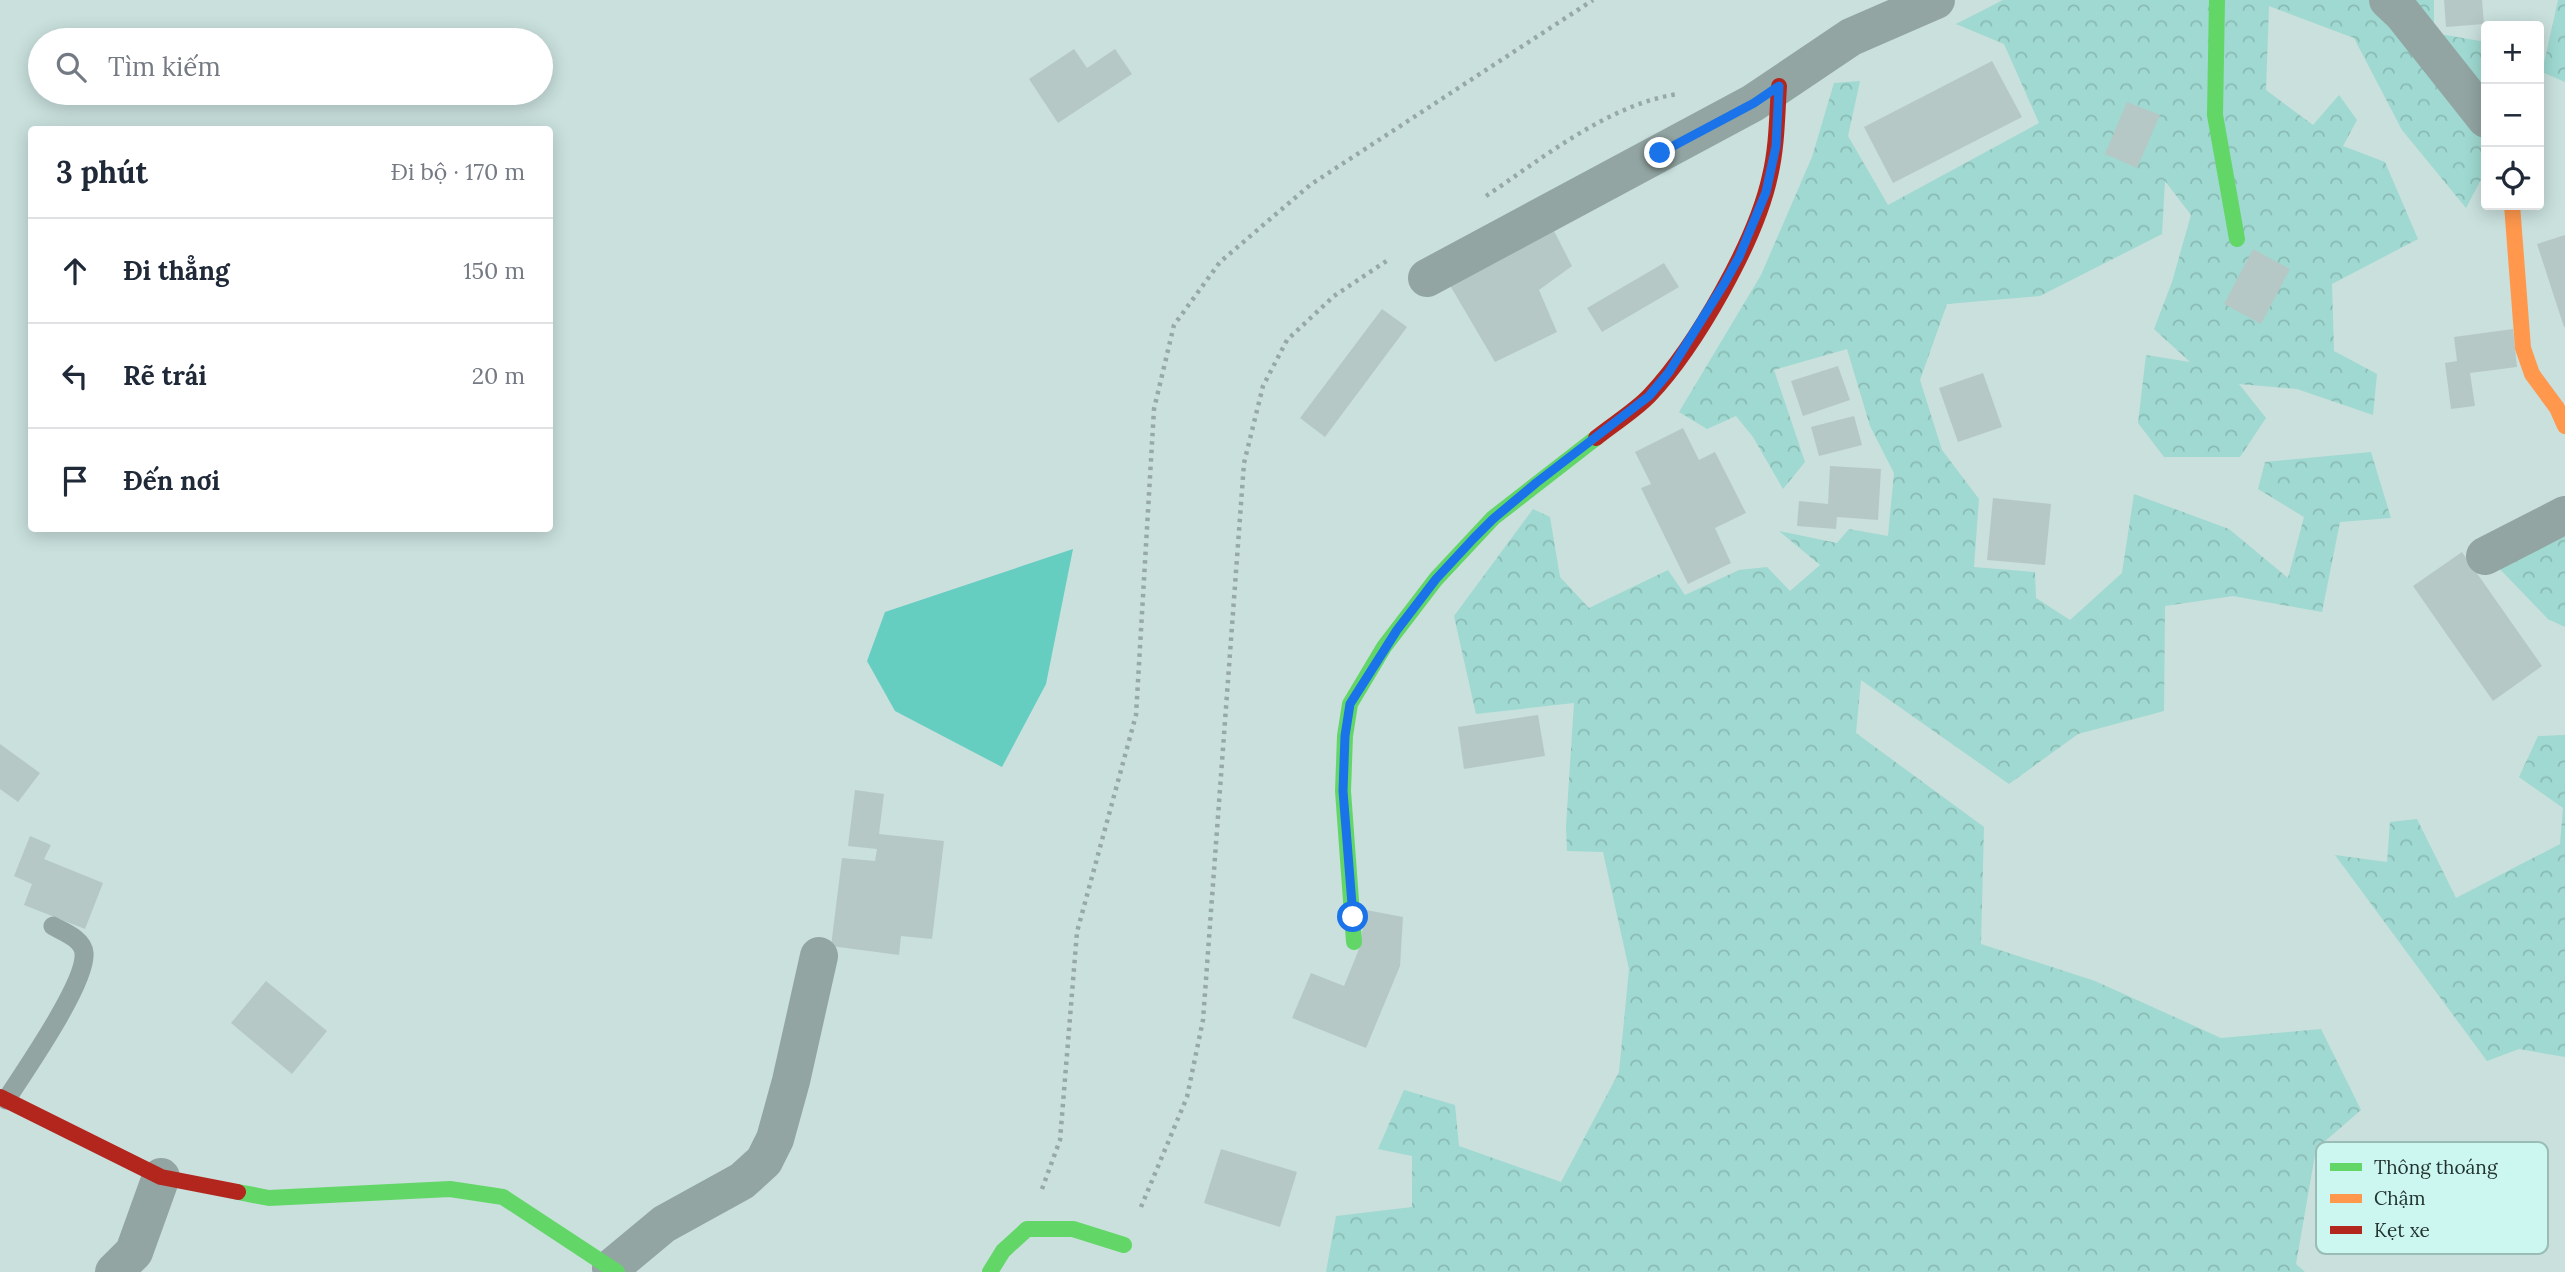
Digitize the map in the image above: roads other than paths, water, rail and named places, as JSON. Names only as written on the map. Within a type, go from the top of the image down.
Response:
[{"type":"street","points":[[1427,278],[1754,103],[1851,37],[1936,0]]},
{"type":"street","points":[[2217,0],[2215,115],[2236,239]]},
{"type":"street","points":[[2388,0],[2402,13],[2481,113]]},
{"type":"street","points":[[1354,942],[1343,791],[1345,736],[1350,704],[1384,647],[1436,579],[1474,538],[1536,483],[1649,396],[1669,372],[1739,257],[1766,192],[1776,146],[1779,86]]},
{"type":"street","points":[[2512,210],[2523,348],[2532,374],[2557,408],[2565,426]]},
{"type":"street","points":[[2485,556],[2565,515]]},
{"type":"street","points":[[3,1099],[161,1177],[269,1198],[450,1188],[503,1197],[614,1270],[664,1224],[743,1181],[764,1161],[775,1139],[791,1081],[819,956]]},
{"type":"street","points":[[114,1272],[134,1252],[161,1177]]},
{"type":"street","points":[[990,1272],[1003,1251],[1027,1229],[1073,1229],[1124,1245]]},
{"type":"lane","points":[[3,1099],[70,996],[83,961],[85,953],[80,943],[53,926]]}]
